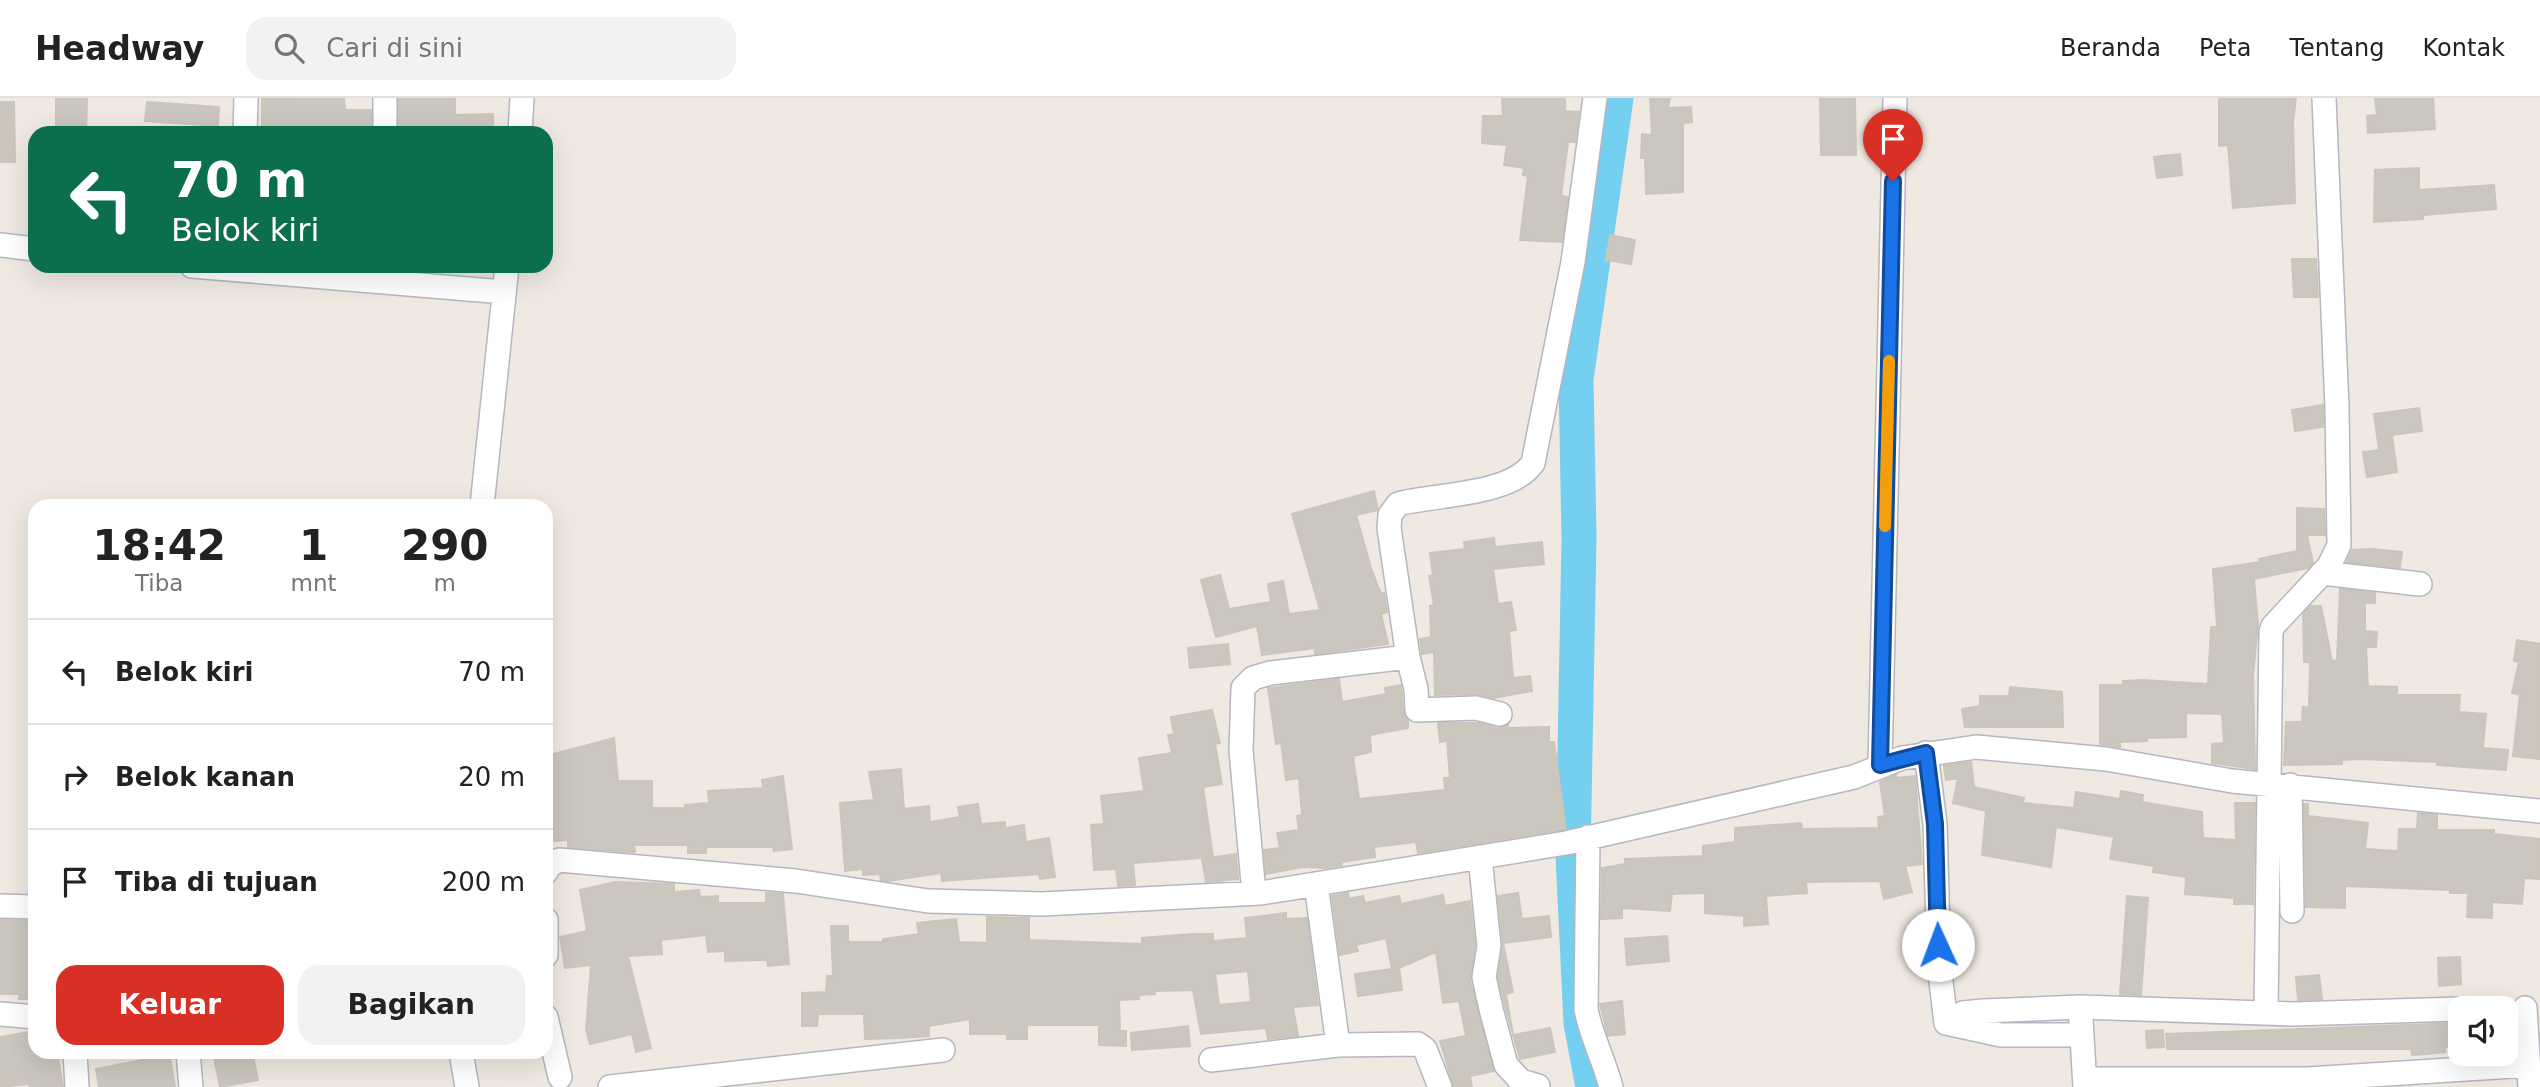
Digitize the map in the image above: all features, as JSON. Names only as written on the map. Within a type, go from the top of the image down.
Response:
[{"type":"street","points":[[244,126],[246,98]]},
{"type":"street","points":[[385,98],[385,126]]},
{"type":"street","points":[[520,126],[522,98]]},
{"type":"street","points":[[1500,714],[1476,708],[1417,710],[1416,689],[1408,657],[1389,528],[1390,515],[1398,504],[1500,486],[1524,475],[1533,463],[1570,275],[1595,98]]},
{"type":"street","points":[[1880,765],[1895,98]]},
{"type":"street","points":[[2292,911],[2280,784],[2271,632],[2273,626],[2336,556],[2339,545],[2337,408],[2324,98]]},
{"type":"street","points":[[0,245],[28,248]]},
{"type":"street","points":[[285,273],[504,292]]},
{"type":"street","points":[[483,499],[506,273]]},
{"type":"street","points":[[2322,573],[2420,584]]},
{"type":"street","points":[[1254,893],[1241,751],[1243,688],[1253,678],[1270,673],[1408,657]]},
{"type":"street","points":[[553,864],[559,860],[573,861],[796,881],[928,901],[1042,904],[1254,893],[1577,840],[1854,777],[1880,765],[1926,753],[1976,747],[2106,759],[2232,781],[2540,811]]},
{"type":"street","points":[[1926,753],[1935,824],[1938,965],[1946,1023]]},
{"type":"street","points":[[2266,1013],[2266,895],[2280,784]]},
{"type":"street","points":[[1577,840],[1586,1009],[1590,1031],[1602,1056],[1611,1087]]},
{"type":"street","points":[[1480,857],[1489,946],[1484,977],[1491,1009],[1506,1065],[1521,1081],[1538,1086]]},
{"type":"street","points":[[1316,884],[1338,1045]]},
{"type":"street","points":[[0,906],[28,908]]},
{"type":"street","points":[[1946,1023],[1963,1013],[2080,1007],[2266,1013],[2448,1009]]},
{"type":"street","points":[[2080,1007],[2085,1083],[2309,1083],[2529,1076],[2524,1008]]},
{"type":"street","points":[[0,1014],[28,1016]]},
{"type":"street","points":[[1946,1023],[2001,1035],[2082,1035]]},
{"type":"street","points":[[1211,1060],[1338,1045],[1418,1044],[1425,1049],[1440,1087]]},
{"type":"street","points":[[553,1047],[560,1077]]},
{"type":"street","points":[[610,1087],[943,1050]]},
{"type":"street","points":[[75,1059],[77,1087]]},
{"type":"street","points":[[189,1059],[191,1087]]},
{"type":"street","points":[[462,1059],[467,1087]]},
{"type":"building","points":[[56,98],[87,98],[86,126],[56,126]]},
{"type":"building","points":[[344,98],[345,110],[371,110],[371,126],[262,126],[262,99]]},
{"type":"building","points":[[399,98],[455,98],[455,115],[493,114],[493,126],[399,126]]},
{"type":"building","points":[[1502,98],[1565,98],[1565,111],[1579,112],[1575,142],[1568,142],[1561,196],[1568,197],[1562,242],[1520,240],[1528,176],[1523,175],[1524,168],[1504,165],[1507,145],[1482,143],[1483,116],[1503,116]]},
{"type":"building","points":[[1650,98],[1670,98],[1668,108],[1691,107],[1692,122],[1683,123],[1683,192],[1646,194],[1645,158],[1641,158],[1642,134],[1652,135]]},
{"type":"building","points":[[2219,98],[2296,98],[2293,122],[2295,203],[2233,208],[2228,145],[2219,146]]},
{"type":"building","points":[[2375,98],[2433,98],[2435,129],[2368,133],[2367,116],[2377,115]]},
{"type":"building","points":[[1820,99],[1855,99],[1856,155],[1821,155]]},
{"type":"building","points":[[0,102],[14,102],[15,162],[0,162]]},
{"type":"building","points":[[147,102],[219,107],[218,126],[145,121]]},
{"type":"building","points":[[2180,154],[2182,175],[2157,178],[2154,157]]},
{"type":"building","points":[[2419,168],[2419,190],[2494,185],[2496,209],[2423,215],[2423,219],[2374,222],[2375,170]]},
{"type":"building","points":[[1610,235],[1635,240],[1631,264],[1606,260]]},
{"type":"building","points":[[2292,259],[2316,259],[2318,297],[2294,297]]},
{"type":"building","points":[[2323,405],[2323,427],[2295,431],[2292,410]]},
{"type":"building","points":[[2419,408],[2422,431],[2392,435],[2397,472],[2367,477],[2363,452],[2379,450],[2374,414]]},
{"type":"building","points":[[1374,491],[1378,510],[1356,515],[1371,568],[1381,594],[1384,593],[1387,612],[1381,614],[1388,644],[1315,654],[1315,648],[1262,655],[1257,626],[1216,637],[1201,580],[1220,575],[1229,609],[1271,602],[1268,584],[1283,581],[1289,614],[1320,610],[1292,514]]},
{"type":"building","points":[[2297,508],[2324,509],[2325,535],[2307,535],[2313,563],[2308,568],[2254,579],[2258,625],[2253,675],[2255,769],[2212,763],[2212,744],[2224,743],[2222,714],[2186,713],[2186,737],[2120,742],[2120,747],[2100,744],[2100,685],[2123,685],[2123,681],[2143,680],[2208,684],[2211,627],[2217,627],[2213,569],[2260,562],[2259,559],[2297,551]]},
{"type":"building","points":[[1494,538],[1495,547],[1542,542],[1544,564],[1493,569],[1498,604],[1511,602],[1516,630],[1509,631],[1513,678],[1530,676],[1532,691],[1493,698],[1476,694],[1435,695],[1434,652],[1422,654],[1420,639],[1431,637],[1430,606],[1434,605],[1429,576],[1433,575],[1430,553],[1465,549],[1464,542]]},
{"type":"building","points":[[2352,550],[2402,552],[2400,568],[2347,562]]},
{"type":"building","points":[[2340,589],[2375,593],[2375,603],[2365,603],[2365,631],[2377,632],[2376,647],[2366,647],[2368,686],[2397,687],[2397,695],[2460,695],[2459,712],[2486,714],[2483,748],[2508,750],[2506,770],[2437,765],[2437,762],[2360,759],[2342,760],[2342,764],[2284,765],[2286,722],[2302,722],[2303,707],[2309,707],[2310,662],[2304,662],[2303,614],[2311,606],[2321,606],[2332,661],[2337,660]]},
{"type":"building","points":[[2517,640],[2540,644],[2540,759],[2513,756],[2520,695],[2512,693],[2519,662],[2514,661]]},
{"type":"building","points":[[1228,644],[1230,664],[1190,668],[1188,648]]},
{"type":"building","points":[[1339,679],[1342,702],[1386,694],[1385,688],[1401,685],[1403,711],[1408,720],[1408,728],[1370,735],[1371,752],[1353,756],[1359,799],[1445,790],[1444,778],[1450,778],[1447,741],[1440,742],[1438,723],[1480,723],[1497,728],[1508,725],[1508,728],[1549,727],[1549,742],[1554,742],[1566,829],[1418,853],[1416,842],[1374,847],[1375,857],[1342,862],[1342,865],[1326,868],[1302,867],[1266,874],[1264,850],[1280,848],[1277,833],[1299,830],[1297,816],[1302,815],[1299,778],[1286,780],[1281,743],[1276,744],[1268,688]]},
{"type":"building","points":[[2010,687],[2062,692],[2063,727],[1965,727],[1962,709],[1980,706],[1980,696],[2009,696]]},
{"type":"building","points":[[1212,710],[1220,743],[1215,744],[1222,784],[1203,787],[1213,857],[1133,863],[1135,885],[1118,886],[1116,869],[1094,870],[1091,825],[1104,824],[1101,796],[1144,791],[1139,758],[1172,753],[1168,735],[1174,734],[1171,717]]},
{"type":"building","points":[[614,738],[618,781],[652,781],[652,808],[685,808],[685,805],[709,803],[708,791],[763,788],[762,780],[783,776],[792,849],[774,851],[773,847],[706,847],[706,853],[688,853],[688,845],[634,845],[635,852],[568,847],[568,840],[553,841],[553,754]]},
{"type":"building","points":[[1971,762],[1974,787],[2024,798],[2023,803],[2074,808],[2076,792],[2120,799],[2121,791],[2143,795],[2142,802],[2202,812],[2203,838],[2236,840],[2235,803],[2255,803],[2253,904],[2234,904],[2234,898],[2185,894],[2186,877],[2153,872],[2154,866],[2110,859],[2114,837],[2056,827],[2051,867],[1982,855],[1986,811],[1953,803],[1958,778],[1946,780],[1944,766]]},
{"type":"building","points":[[901,769],[904,809],[929,806],[930,822],[960,817],[958,807],[978,804],[981,824],[1005,822],[1005,828],[1024,825],[1026,842],[1049,838],[1055,877],[1040,879],[1039,874],[942,881],[941,873],[888,881],[881,880],[880,874],[863,875],[863,869],[845,871],[840,803],[874,800],[869,772]]},
{"type":"building","points":[[1896,775],[1896,778],[1915,776],[1922,864],[1905,866],[1912,892],[1884,899],[1880,881],[1806,882],[1807,893],[1766,896],[1768,924],[1744,926],[1744,916],[1705,913],[1705,893],[1672,894],[1670,911],[1622,908],[1622,918],[1601,919],[1602,868],[1625,864],[1625,859],[1703,856],[1703,846],[1735,842],[1735,828],[1801,823],[1802,829],[1879,828],[1878,817],[1885,816],[1880,782]]},
{"type":"building","points":[[2304,804],[2308,804],[2308,816],[2368,823],[2365,849],[2398,851],[2399,829],[2417,829],[2418,813],[2437,815],[2437,830],[2494,830],[2494,834],[2540,839],[2540,879],[2524,878],[2522,904],[2492,902],[2492,918],[2467,917],[2468,893],[2450,893],[2450,890],[2345,886],[2345,908],[2306,907]]},
{"type":"building","points":[[1236,854],[1238,879],[1206,882],[1202,859]]},
{"type":"building","points":[[615,882],[674,884],[674,892],[699,890],[700,897],[718,896],[718,903],[766,903],[766,893],[783,894],[789,964],[768,966],[767,960],[725,961],[725,951],[708,952],[706,935],[661,940],[662,954],[628,956],[651,1048],[636,1052],[632,1034],[590,1044],[586,1030],[591,965],[565,968],[560,937],[587,931],[580,890]]},
{"type":"building","points":[[1348,893],[1349,899],[1363,896],[1365,903],[1399,896],[1401,904],[1443,895],[1445,906],[1470,901],[1475,946],[1470,980],[1494,1071],[1470,1076],[1472,1087],[1454,1087],[1440,1041],[1466,1036],[1459,1001],[1443,1003],[1436,952],[1396,969],[1399,968],[1402,990],[1358,996],[1355,974],[1392,969],[1386,938],[1356,945],[1358,951],[1340,955],[1332,896]]},
{"type":"building","points":[[1518,893],[1522,919],[1549,916],[1551,937],[1503,943],[1513,992],[1506,994],[1513,1033],[1498,977],[1503,945],[1498,896]]},
{"type":"building","points":[[2127,896],[2148,898],[2141,995],[2120,994]]},
{"type":"building","points":[[1286,913],[1286,919],[1307,918],[1318,1005],[1293,1007],[1298,1036],[1268,1039],[1266,1028],[1201,1034],[1193,990],[1155,991],[1155,994],[1139,995],[1139,999],[1119,1000],[1120,1031],[1126,1031],[1126,1046],[1099,1045],[1099,1025],[1027,1025],[1027,1039],[1007,1039],[1007,1034],[970,1034],[970,1019],[929,1026],[929,1036],[901,1038],[865,1039],[864,1014],[818,1014],[817,1026],[802,1026],[802,993],[826,992],[827,976],[833,976],[831,926],[848,926],[848,942],[883,942],[883,939],[919,934],[917,923],[956,919],[959,942],[987,943],[987,917],[1029,918],[1029,940],[1142,944],[1142,938],[1193,934],[1213,934],[1213,941],[1247,938],[1245,918]],"holes":[[[1248,971],[1251,1002],[1219,1005],[1215,974]]]},
{"type":"building","points":[[0,920],[28,921],[28,999],[19,999],[20,994],[0,994]]},
{"type":"building","points":[[1667,936],[1669,961],[1627,965],[1625,939]]},
{"type":"building","points":[[2460,957],[2461,984],[2439,986],[2438,958]]},
{"type":"building","points":[[2319,975],[2322,999],[2298,1000],[2296,977]]},
{"type":"building","points":[[1622,1001],[1625,1034],[1608,1036],[1600,1004]]},
{"type":"building","points":[[2448,1023],[2448,1047],[2445,1047],[2445,1052],[2412,1055],[2411,1049],[2167,1049],[2166,1034]]},
{"type":"building","points":[[1188,1026],[1190,1046],[1132,1050],[1131,1033]]},
{"type":"building","points":[[1550,1028],[1555,1052],[1520,1059],[1513,1035]]},
{"type":"building","points":[[2163,1030],[2164,1047],[2147,1048],[2146,1031]]},
{"type":"building","points":[[28,1032],[28,1059],[58,1059],[63,1087],[30,1087],[29,1084],[0,1087],[0,1037]]},
{"type":"building","points":[[170,1059],[175,1087],[99,1087],[96,1069],[142,1060]]},
{"type":"building","points":[[214,1059],[254,1059],[258,1080],[220,1087]]},
{"type":"waterway","points":[[1593,1087],[1581,1023],[1573,856],[1579,538],[1576,379],[1616,98]]},
{"type":"slow traffic","points":[[1885,526],[1889,361]]},
{"type":"route","points":[[1893,181],[1880,765],[1926,753],[1935,824],[1938,945]]}]
